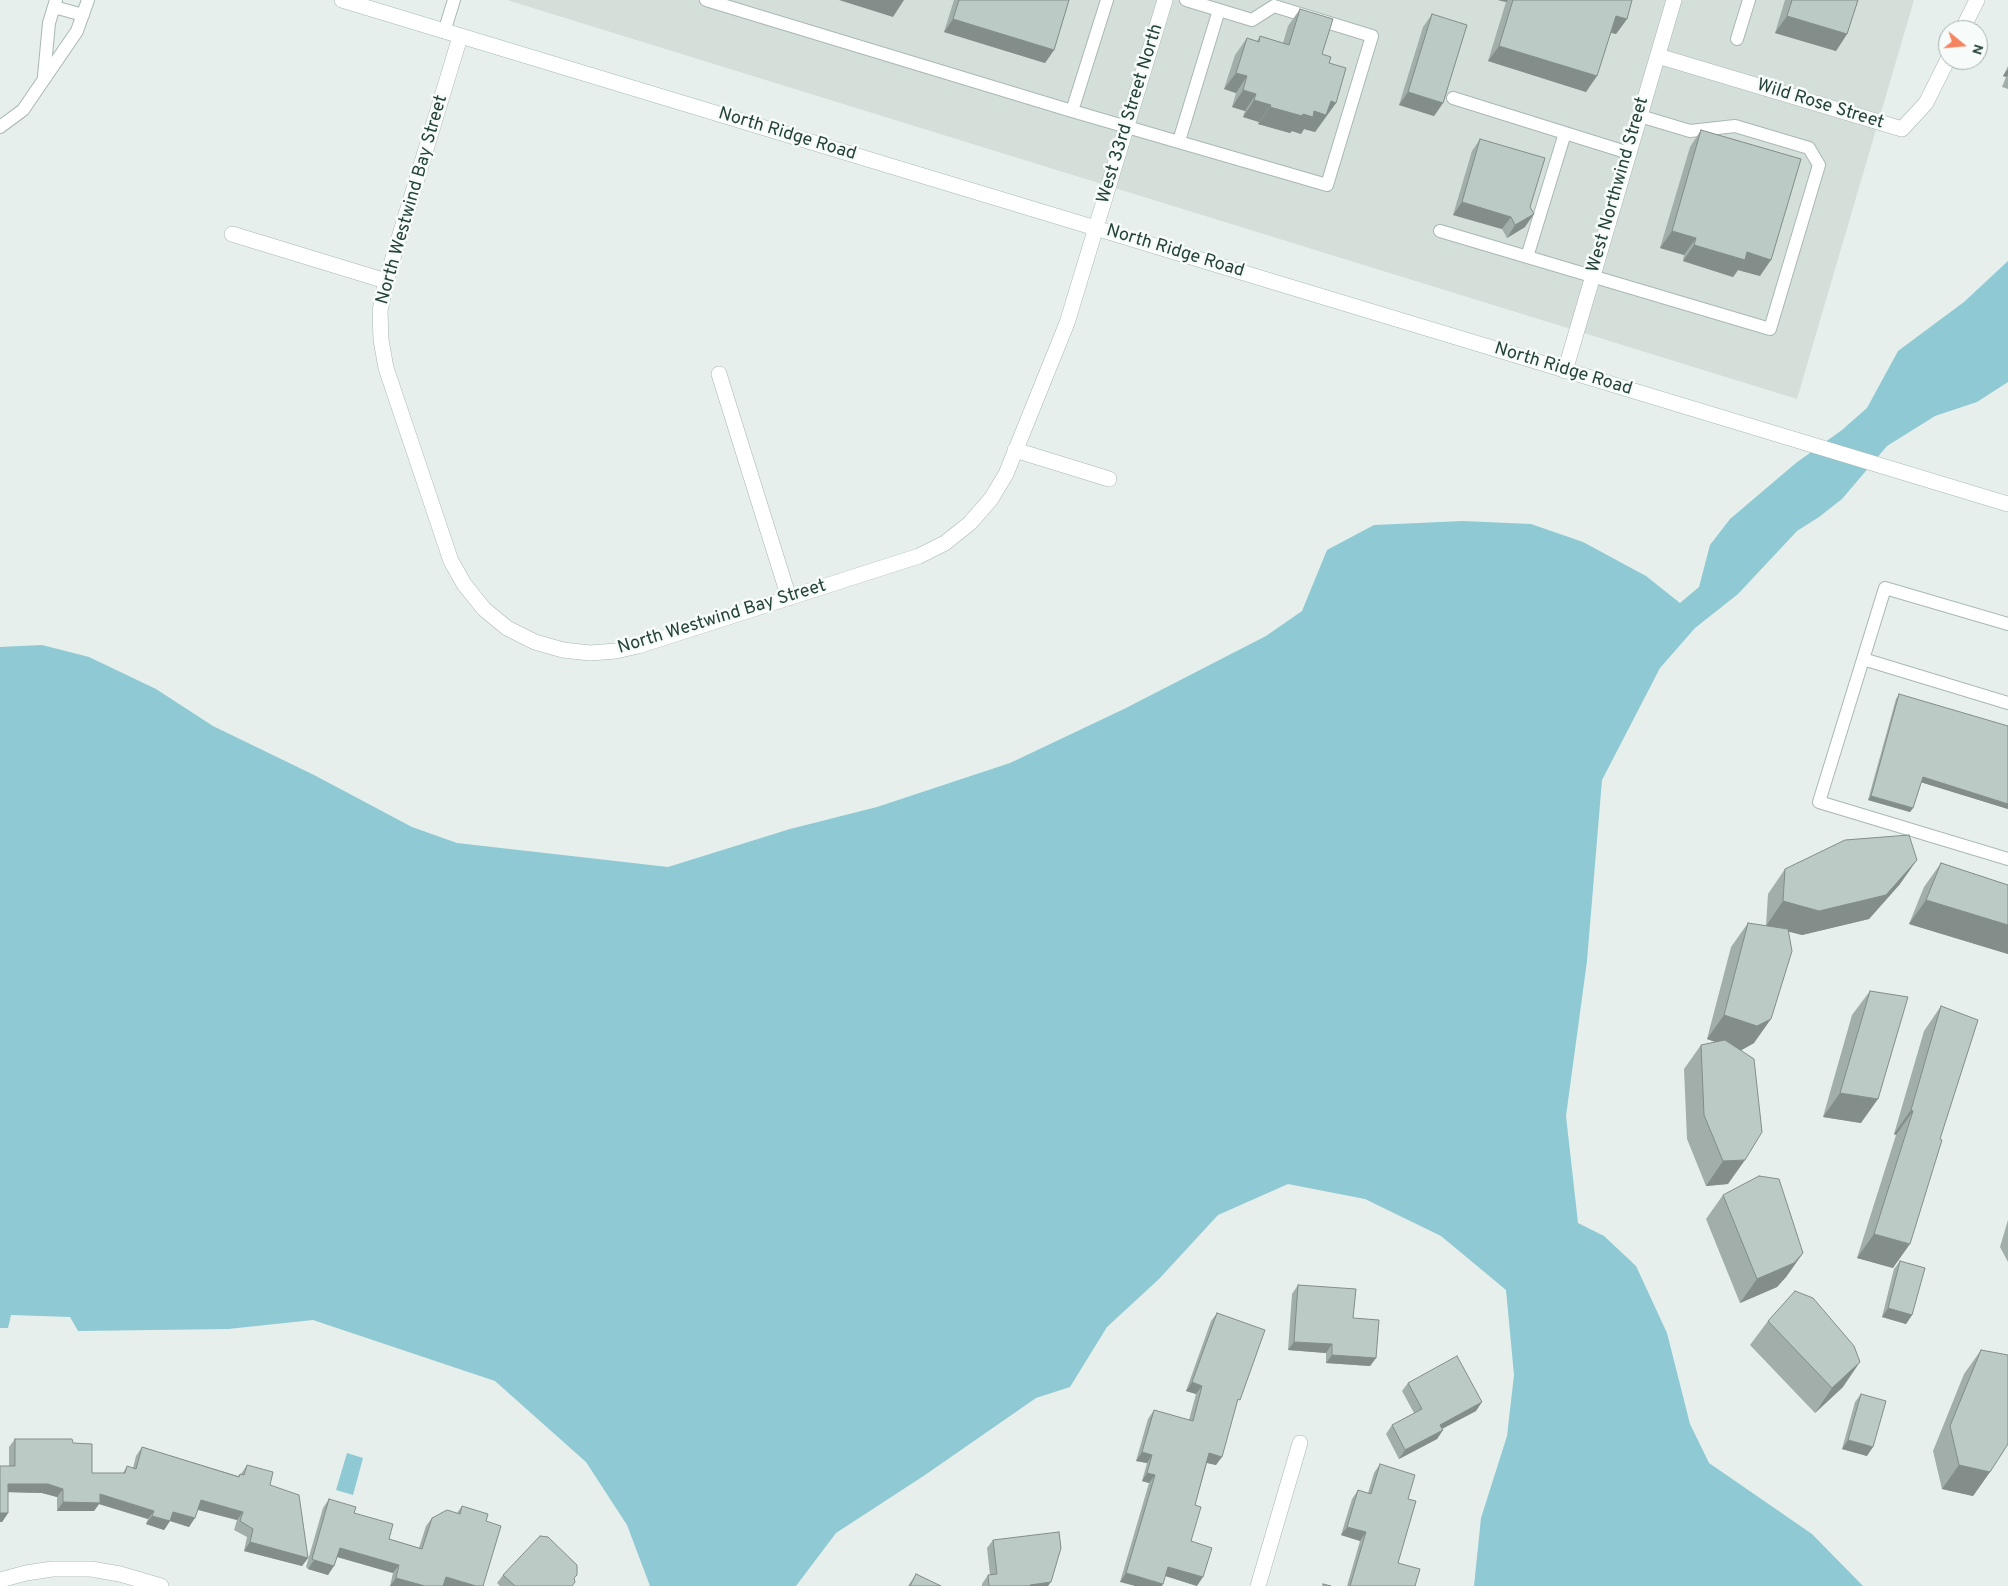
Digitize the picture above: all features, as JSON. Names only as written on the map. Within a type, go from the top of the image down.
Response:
[{"type":"street","name":"North Ridge Road","points":[[342,0],[2008,504]]},
{"type":"street","name":"West 33rd Street North","points":[[1096,228],[1165,0]]},
{"type":"street","name":"West Northwind Street","points":[[1565,371],[1674,0]]},
{"type":"street","points":[[1967,20],[1977,0]]},
{"type":"street","name":"North Westwind Bay Street","points":[[460,37],[386,281],[380,311],[381,340],[386,368],[451,561],[464,584],[484,609],[507,628],[535,642],[564,650],[590,653],[616,651],[919,556],[945,543],[970,523],[991,499],[1006,474],[1067,323],[1096,228]]},
{"type":"street","name":"Wild Rose Street","points":[[1658,56],[1902,129],[1926,103],[1942,70]]},
{"type":"street","points":[[232,234],[386,281]]},
{"type":"street","points":[[718,374],[789,598]]},
{"type":"street","points":[[1015,450],[1109,479]]},
{"type":"street","points":[[1258,1586],[1300,1443]]},
{"type":"street","points":[[0,1580],[52,1569],[91,1569],[120,1574],[162,1586]]},
{"type":"lane","points":[[0,127],[23,110],[77,31],[88,0]]},
{"type":"lane","points":[[444,32],[454,0]]},
{"type":"lane","points":[[706,0],[1072,111],[1327,185],[1372,36],[1274,6],[1252,20],[1186,0]]},
{"type":"lane","points":[[1072,111],[1107,0]]},
{"type":"lane","points":[[1737,39],[1749,0]]},
{"type":"lane","points":[[44,78],[49,23],[55,3],[83,15]]},
{"type":"lane","points":[[1179,141],[1219,10]]},
{"type":"lane","points":[[1453,98],[1629,153]]},
{"type":"lane","points":[[1440,231],[1770,329],[1818,166],[1809,148],[1735,126],[1690,131],[1640,116]]},
{"type":"lane","points":[[1527,257],[1565,133]]},
{"type":"lane","points":[[2008,624],[1885,588],[1819,802],[2008,859]]},
{"type":"lane","points":[[1863,659],[2008,704]]},
{"type":"shaded area","points":[[507,0],[1914,0],[1797,399]]},
{"type":"water","points":[[2008,261],[2008,382],[1977,402],[1935,416],[1887,446],[1842,499],[1797,531],[1738,594],[1695,628],[1660,668],[1602,780],[1587,961],[1566,1116],[1578,1223],[1604,1236],[1636,1266],[1667,1333],[1690,1424],[1709,1463],[1812,1534],[1863,1586],[1474,1586],[1481,1518],[1507,1436],[1514,1375],[1506,1290],[1441,1236],[1365,1199],[1288,1184],[1218,1215],[1159,1279],[1107,1327],[1070,1387],[1036,1398],[925,1475],[836,1533],[796,1586],[650,1586],[627,1525],[586,1462],[495,1381],[313,1320],[228,1329],[78,1331],[70,1317],[11,1315],[8,1328],[0,1328],[0,647],[42,645],[89,657],[156,689],[213,726],[314,775],[412,827],[457,843],[668,867],[790,829],[877,807],[1010,763],[1124,709],[1266,636],[1302,611],[1327,550],[1374,525],[1463,521],[1531,524],[1583,542],[1646,576],[1680,603],[1699,587],[1710,545],[1730,519],[1796,463],[1842,430],[1867,408],[1898,351],[1964,302]]},
{"type":"water","points":[[347,1453],[363,1458],[353,1495],[336,1490]]},
{"type":"building","points":[[959,0],[1069,0],[1054,50],[953,19]]},
{"type":"building","points":[[1513,0],[1632,0],[1627,19],[1616,16],[1597,76],[1499,46]]},
{"type":"building","points":[[1792,0],[1858,0],[1847,34],[1787,16]]},
{"type":"building","points":[[1300,9],[1333,19],[1322,54],[1331,57],[1329,63],[1346,68],[1336,103],[1331,101],[1326,115],[1314,111],[1313,117],[1303,114],[1302,116],[1270,107],[1271,105],[1254,100],[1256,94],[1243,90],[1247,76],[1236,73],[1247,38],[1259,42],[1260,36],[1289,45]]},
{"type":"building","points":[[1432,14],[1467,25],[1443,103],[1408,92]]},
{"type":"building","points":[[1701,130],[1801,159],[1771,260],[1747,252],[1745,260],[1694,245],[1696,238],[1672,231]]},
{"type":"building","points":[[1480,139],[1545,158],[1530,207],[1534,214],[1515,225],[1511,217],[1462,202]]},
{"type":"building","points":[[1899,694],[2008,726],[2008,804],[1923,777],[1913,808],[1871,796]]},
{"type":"building","points":[[1909,835],[1917,860],[1886,895],[1819,911],[1783,901],[1785,869],[1845,840]]},
{"type":"building","points":[[1941,863],[2008,885],[2008,925],[1926,900]]},
{"type":"building","points":[[1748,923],[1788,929],[1792,951],[1771,1019],[1757,1026],[1724,1015]]},
{"type":"building","points":[[1870,991],[1908,997],[1878,1099],[1840,1093]]},
{"type":"building","points":[[1941,1006],[1978,1020],[1940,1139],[1942,1140],[1910,1244],[1874,1234],[1913,1111],[1911,1110]]},
{"type":"building","points":[[1725,1040],[1754,1059],[1762,1132],[1745,1160],[1723,1161],[1704,1115],[1701,1045]]},
{"type":"building","points":[[1759,1176],[1779,1179],[1803,1253],[1794,1263],[1757,1279],[1723,1195]]},
{"type":"building","points":[[1900,1261],[1925,1268],[1912,1315],[1888,1308]]},
{"type":"building","points":[[1298,1285],[1356,1289],[1353,1318],[1379,1320],[1376,1358],[1332,1355],[1332,1344],[1294,1342]]},
{"type":"building","points":[[1795,1291],[1813,1298],[1854,1346],[1860,1362],[1832,1388],[1768,1321]]},
{"type":"building","points":[[1217,1313],[1265,1330],[1240,1400],[1238,1399],[1222,1457],[1209,1453],[1195,1505],[1201,1507],[1191,1541],[1212,1548],[1203,1577],[1168,1567],[1163,1584],[1126,1573],[1155,1475],[1147,1473],[1152,1455],[1142,1452],[1154,1410],[1193,1421],[1202,1386],[1192,1382]]},
{"type":"building","points":[[1981,1350],[2008,1355],[2008,1444],[1990,1472],[1959,1465],[1950,1426]]},
{"type":"building","points":[[1457,1356],[1482,1402],[1440,1425],[1443,1430],[1405,1450],[1392,1425],[1422,1409],[1408,1383]]},
{"type":"building","points":[[1861,1394],[1886,1401],[1873,1447],[1848,1440]]},
{"type":"building","points":[[15,1439],[72,1439],[73,1443],[92,1444],[92,1473],[125,1473],[127,1466],[136,1469],[142,1447],[239,1477],[240,1474],[244,1475],[247,1465],[273,1472],[270,1485],[299,1495],[308,1558],[250,1542],[253,1529],[240,1521],[243,1512],[201,1500],[195,1518],[173,1512],[170,1521],[152,1516],[154,1511],[100,1494],[100,1503],[63,1502],[63,1489],[48,1484],[8,1484],[8,1513],[0,1513],[0,1466],[15,1466]]},
{"type":"building","points":[[1380,1464],[1415,1475],[1408,1499],[1416,1501],[1398,1563],[1420,1569],[1415,1586],[1350,1586],[1366,1532],[1347,1527],[1358,1490],[1371,1494]]},
{"type":"building","points":[[329,1499],[356,1507],[354,1513],[393,1524],[389,1539],[422,1549],[432,1518],[447,1510],[460,1514],[462,1506],[488,1514],[486,1521],[501,1526],[483,1586],[476,1586],[446,1577],[443,1586],[425,1586],[396,1578],[399,1565],[340,1548],[334,1566],[312,1559]]},
{"type":"building","points":[[1059,1532],[1061,1548],[1051,1582],[1030,1586],[989,1586],[988,1575],[997,1574],[993,1540]]},
{"type":"building","points":[[540,1536],[548,1537],[577,1565],[577,1575],[572,1586],[515,1586],[503,1575]]},
{"type":"building","points":[[916,1574],[941,1586],[910,1586]]}]
